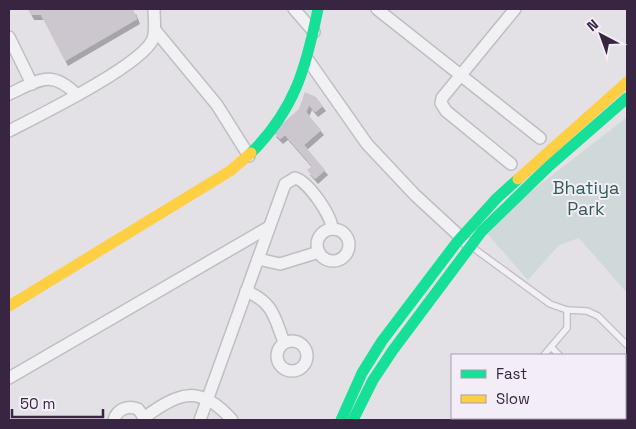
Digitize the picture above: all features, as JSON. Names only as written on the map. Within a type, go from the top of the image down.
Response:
[{"type":"main road","points":[[9,306],[230,171],[249,156],[284,117],[298,92],[308,60],[318,9]]},
{"type":"main road","points":[[341,420],[362,372],[382,341],[460,238],[497,198],[627,82]]},
{"type":"main road","points":[[354,420],[360,403],[393,350],[482,231],[549,166],[627,98]]},
{"type":"main road","points":[[360,403],[367,420]]},
{"type":"street","points":[[9,131],[77,95],[139,56],[148,47],[155,30],[154,9]]},
{"type":"street","points":[[294,9],[314,32]]},
{"type":"street","points":[[377,9],[540,138]]},
{"type":"street","points":[[511,164],[443,107],[442,98],[515,9]]},
{"type":"street","points":[[155,30],[211,98],[249,156]]},
{"type":"street","points":[[9,37],[32,84]]},
{"type":"street","points":[[308,60],[372,150],[415,195],[470,246]]},
{"type":"street","points":[[9,94],[41,79],[56,79],[66,84],[77,95]]},
{"type":"street","points":[[200,420],[285,184],[295,178],[304,183],[330,218],[332,229]]},
{"type":"street","points":[[9,378],[269,227]]},
{"type":"street","points":[[319,252],[331,260],[345,254],[348,245],[346,235],[332,229]]},
{"type":"street","points":[[319,252],[319,236],[332,229]]},
{"type":"street","points":[[258,258],[280,264],[319,252]]},
{"type":"street","points":[[246,292],[259,297],[269,306],[284,342]]},
{"type":"street","points":[[114,420],[119,412],[128,407],[138,409],[146,418],[168,400],[179,396],[198,396],[220,408],[232,420]]},
{"type":"lane","points":[[470,246],[550,304],[567,310],[587,311],[598,316],[627,345]]},
{"type":"lane","points":[[545,354],[567,328],[567,310]]},
{"type":"lane","points":[[552,347],[558,354]]},
{"type":"green space","name":"Bhatiya Park","points":[[627,117],[627,293],[579,238],[559,245],[528,280],[483,229]]},
{"type":"building","points":[[28,9],[133,9],[137,19],[65,61],[41,15],[31,15]]},
{"type":"building","points":[[305,92],[316,97],[323,106],[315,112],[309,105],[306,112],[321,130],[304,145],[325,170],[315,179],[307,170],[312,166],[285,135],[280,139],[273,132],[299,109]]},
{"type":"traffic: fast","points":[[251,153],[278,120],[296,87],[309,50],[318,9]]},
{"type":"traffic: fast","points":[[353,420],[373,380],[393,350],[482,231],[549,166],[627,98]]},
{"type":"traffic: fast","points":[[341,420],[362,373],[382,341],[457,242],[497,198],[518,179]]},
{"type":"traffic: slow","points":[[518,179],[627,82]]},
{"type":"traffic: slow","points":[[9,306],[230,171],[251,153]]}]
